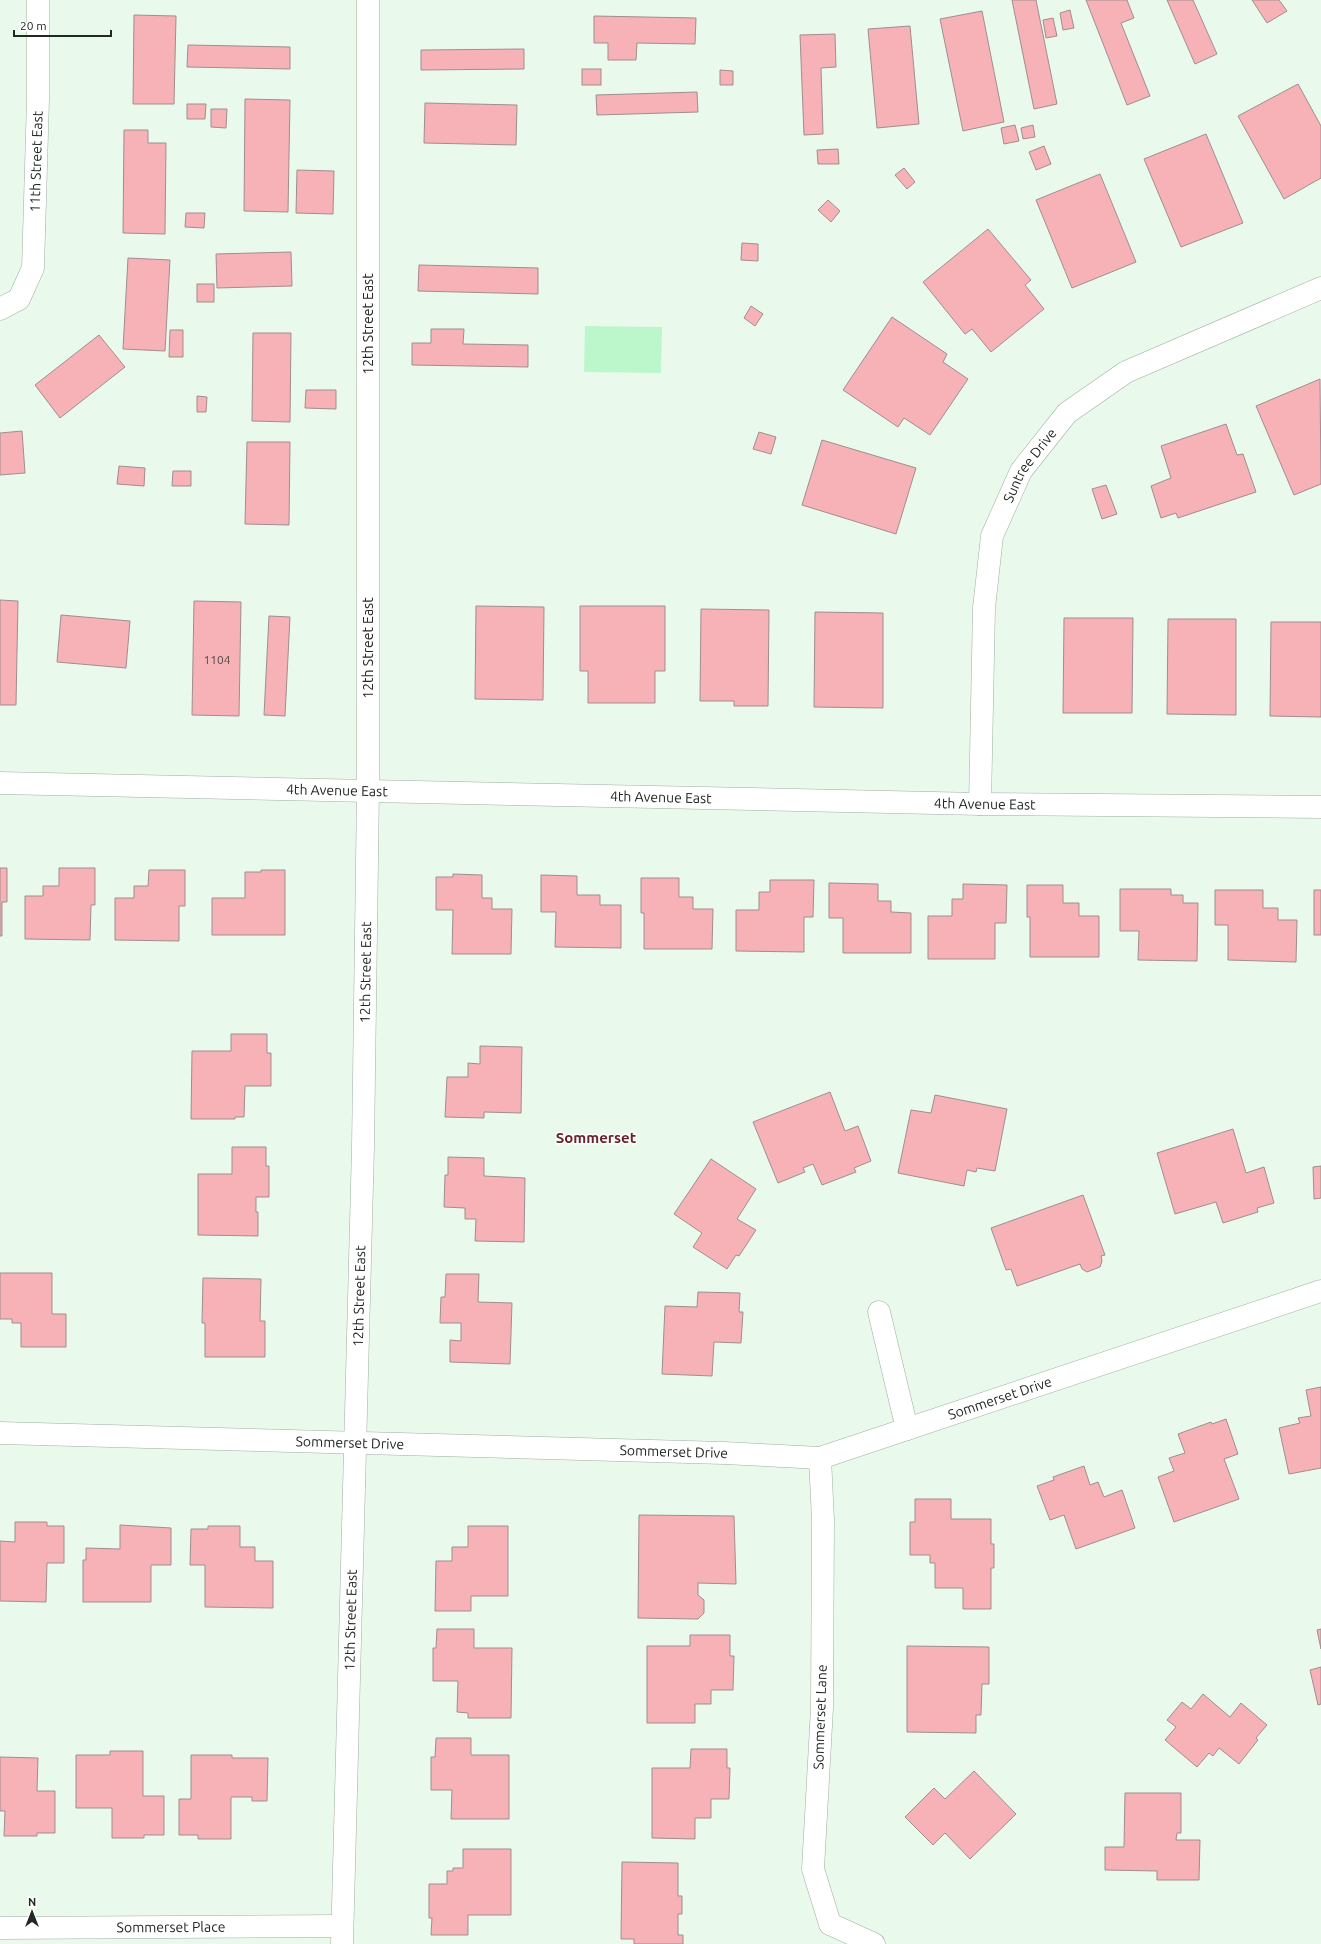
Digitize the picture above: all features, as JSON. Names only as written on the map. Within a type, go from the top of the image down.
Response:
[{"type":"street","name":"11th Street East","points":[[0,309],[19,299],[33,268],[38,100],[38,0]]},
{"type":"street","name":"12th Street East","points":[[342,1935],[363,1147],[368,790],[368,0]]},
{"type":"street","name":"Suntree Drive","points":[[980,804],[984,608],[992,536],[1021,471],[1067,413],[1126,372],[1321,288]]},
{"type":"street","name":"4th Avenue East","points":[[0,783],[980,804],[1321,807]]},
{"type":"street","name":"Sommerset Drive","points":[[0,1433],[724,1453],[820,1458],[1321,1291]]},
{"type":"street","points":[[879,1312],[907,1429]]},
{"type":"street","name":"Sommerset Lane","points":[[820,1458],[823,1520],[822,1708],[813,1870],[830,1924],[874,1944]]},
{"type":"street","name":"Sommerset Place","points":[[0,1928],[342,1935]]},
{"type":"green space","points":[[585,326],[662,327],[661,373],[584,372]]},
{"type":"building","points":[[1012,0],[1036,0],[1057,104],[1034,109]]},
{"type":"building","points":[[1086,0],[1127,0],[1134,18],[1121,23],[1150,96],[1127,105]]},
{"type":"building","points":[[1167,0],[1193,0],[1217,54],[1195,64]]},
{"type":"building","points":[[1252,0],[1279,0],[1287,11],[1267,23]]},
{"type":"building","points":[[1070,10],[1074,28],[1063,30],[1060,13]]},
{"type":"building","points":[[982,11],[1004,122],[963,131],[940,19]]},
{"type":"building","points":[[134,15],[176,16],[174,104],[133,104]]},
{"type":"building","points":[[594,16],[696,18],[695,44],[637,43],[636,60],[608,60],[608,43],[594,43]]},
{"type":"building","points":[[1053,18],[1057,36],[1046,38],[1043,20]]},
{"type":"building","points":[[910,26],[919,124],[877,128],[868,29]]},
{"type":"building","points":[[835,34],[836,67],[821,68],[823,134],[804,135],[800,35]]},
{"type":"building","points":[[188,45],[290,47],[290,69],[187,67]]},
{"type":"building","points":[[524,49],[524,69],[421,70],[421,50]]},
{"type":"building","points":[[582,69],[601,69],[601,85],[582,85]]},
{"type":"building","points":[[720,70],[733,71],[733,85],[720,85]]},
{"type":"building","points":[[1298,84],[1321,126],[1321,178],[1284,199],[1238,116]]},
{"type":"building","points":[[697,92],[698,112],[597,115],[596,95]]},
{"type":"building","points":[[245,99],[290,100],[288,212],[244,211]]},
{"type":"building","points":[[425,103],[517,105],[516,145],[424,143]]},
{"type":"building","points":[[187,104],[206,104],[205,119],[187,119]]},
{"type":"building","points":[[211,109],[227,109],[226,128],[211,127]]},
{"type":"building","points":[[1015,125],[1019,141],[1004,144],[1001,128]]},
{"type":"building","points":[[1033,125],[1035,137],[1023,139],[1021,128]]},
{"type":"building","points":[[124,130],[148,130],[148,143],[166,143],[165,234],[123,233]]},
{"type":"building","points":[[1206,134],[1243,223],[1181,247],[1144,159]]},
{"type":"building","points":[[1044,146],[1051,164],[1036,170],[1029,152]]},
{"type":"building","points":[[838,149],[839,164],[818,164],[817,150]]},
{"type":"building","points":[[904,168],[915,182],[907,189],[895,175]]},
{"type":"building","points":[[297,170],[334,171],[333,214],[296,213]]},
{"type":"building","points":[[1100,174],[1136,262],[1072,288],[1036,200]]},
{"type":"building","points":[[828,200],[840,211],[831,222],[818,210]]},
{"type":"building","points":[[186,213],[205,213],[204,228],[185,227]]},
{"type":"building","points":[[988,229],[1031,280],[1025,285],[1044,309],[991,352],[972,329],[965,334],[923,282]]},
{"type":"building","points":[[742,243],[758,244],[758,261],[741,260]]},
{"type":"building","points":[[291,252],[292,286],[217,288],[216,254]]},
{"type":"building","points":[[128,258],[170,260],[165,351],[123,349]]},
{"type":"building","points":[[419,265],[538,268],[538,294],[418,291]]},
{"type":"building","points":[[197,284],[214,284],[214,302],[197,302]]},
{"type":"building","points":[[751,306],[763,314],[755,326],[744,318]]},
{"type":"building","points":[[892,317],[947,354],[943,362],[968,379],[930,435],[904,418],[898,427],[843,390]]},
{"type":"building","points":[[431,329],[464,329],[463,344],[528,345],[528,367],[412,365],[412,343],[431,343]]},
{"type":"building","points":[[170,330],[183,330],[183,357],[169,357]]},
{"type":"building","points":[[253,333],[291,333],[290,422],[252,421]]},
{"type":"building","points":[[99,335],[125,367],[60,418],[35,385]]},
{"type":"building","points":[[1320,379],[1321,484],[1294,495],[1256,406]]},
{"type":"building","points":[[306,390],[336,390],[336,409],[305,408]]},
{"type":"building","points":[[197,396],[207,397],[206,412],[197,412]]},
{"type":"building","points":[[1226,424],[1237,455],[1243,454],[1256,492],[1178,518],[1176,513],[1161,518],[1151,486],[1171,478],[1161,446]]},
{"type":"building","points":[[22,431],[25,473],[0,475],[0,433]]},
{"type":"building","points":[[759,432],[776,437],[771,454],[753,449]]},
{"type":"building","points":[[822,440],[916,468],[896,534],[802,505]]},
{"type":"building","points":[[247,442],[290,442],[289,525],[245,524]]},
{"type":"building","points":[[119,466],[145,468],[144,486],[117,484]]},
{"type":"building","points":[[173,471],[191,471],[191,486],[172,486]]},
{"type":"building","points":[[1106,485],[1117,514],[1102,519],[1092,489]]},
{"type":"building","points":[[0,600],[18,601],[16,705],[0,705]]},
{"type":"building","points":[[194,601],[241,602],[239,716],[192,715]]},
{"type":"building","points":[[476,606],[544,607],[543,700],[475,699]]},
{"type":"building","points":[[580,606],[665,606],[665,671],[655,671],[655,703],[588,703],[588,671],[580,671]]},
{"type":"building","points":[[701,609],[769,610],[768,706],[734,706],[734,701],[700,701]]},
{"type":"building","points":[[815,612],[883,613],[883,708],[814,707]]},
{"type":"building","points":[[61,615],[130,621],[126,668],[57,662]]},
{"type":"building","points":[[269,616],[290,617],[285,716],[264,715]]},
{"type":"building","points":[[1064,618],[1133,618],[1132,713],[1063,713]]},
{"type":"building","points":[[1168,619],[1236,619],[1236,715],[1167,714]]},
{"type":"building","points":[[1271,622],[1321,622],[1321,717],[1270,716]]},
{"type":"building","points":[[0,868],[7,868],[7,902],[2,902],[2,936],[0,936]]},
{"type":"building","points":[[59,868],[95,868],[95,905],[91,905],[90,940],[25,939],[25,896],[43,896],[43,886],[59,886]]},
{"type":"building","points":[[149,870],[185,870],[185,906],[179,906],[179,941],[115,940],[115,898],[134,898],[134,886],[148,886]]},
{"type":"building","points":[[261,870],[285,870],[285,935],[212,935],[212,898],[245,898],[245,872],[261,872]]},
{"type":"building","points":[[453,874],[482,875],[482,898],[492,898],[492,909],[512,909],[511,954],[452,954],[453,910],[436,910],[436,877],[453,877]]},
{"type":"building","points":[[541,875],[577,876],[577,895],[600,895],[600,905],[621,905],[621,948],[555,947],[556,912],[541,912]]},
{"type":"building","points":[[641,878],[679,878],[679,897],[693,897],[693,909],[713,909],[712,949],[644,949],[644,913],[641,913]]},
{"type":"building","points":[[770,880],[814,880],[813,917],[804,917],[804,952],[736,951],[736,910],[759,910],[759,892],[770,892]]},
{"type":"building","points":[[829,883],[878,884],[878,901],[891,901],[891,912],[911,913],[911,953],[843,953],[843,918],[829,918]]},
{"type":"building","points":[[963,884],[1007,885],[1006,923],[995,923],[995,959],[928,959],[928,916],[952,916],[952,899],[963,899]]},
{"type":"building","points":[[1027,885],[1063,885],[1063,903],[1079,903],[1079,916],[1099,916],[1099,957],[1030,957],[1030,917],[1027,917]]},
{"type":"building","points":[[1120,889],[1171,889],[1171,895],[1183,895],[1183,903],[1198,903],[1197,961],[1138,960],[1139,931],[1120,931]]},
{"type":"building","points":[[1215,890],[1263,890],[1263,908],[1278,908],[1278,920],[1297,920],[1296,962],[1228,960],[1228,925],[1215,925]]},
{"type":"building","points":[[1314,890],[1321,890],[1321,935],[1314,935]]},
{"type":"building","points":[[231,1034],[267,1034],[267,1053],[271,1053],[271,1086],[245,1086],[244,1117],[235,1117],[235,1119],[191,1119],[192,1051],[231,1051]]},
{"type":"building","points":[[480,1046],[522,1047],[521,1113],[484,1112],[484,1118],[445,1117],[447,1077],[468,1077],[468,1063],[480,1064]]},
{"type":"building","points":[[830,1092],[845,1131],[858,1126],[871,1161],[854,1168],[856,1172],[822,1185],[813,1164],[803,1168],[805,1172],[778,1183],[753,1122]]},
{"type":"building","points":[[935,1095],[1007,1109],[995,1171],[977,1168],[976,1172],[967,1170],[964,1186],[898,1173],[911,1110],[931,1113]]},
{"type":"building","points":[[1233,1129],[1246,1173],[1264,1167],[1274,1203],[1257,1208],[1258,1212],[1223,1223],[1216,1202],[1175,1214],[1157,1153]]},
{"type":"building","points":[[232,1147],[266,1147],[266,1166],[269,1166],[269,1197],[256,1197],[256,1212],[258,1212],[258,1236],[198,1235],[198,1174],[232,1174]]},
{"type":"building","points":[[448,1157],[484,1158],[484,1176],[525,1178],[524,1242],[475,1241],[476,1219],[465,1219],[465,1208],[444,1207],[445,1175],[448,1175]]},
{"type":"building","points":[[711,1159],[756,1189],[737,1219],[756,1230],[739,1256],[736,1255],[727,1269],[693,1247],[702,1233],[674,1214]]},
{"type":"building","points":[[1321,1166],[1321,1198],[1314,1199],[1313,1167]]},
{"type":"building","points":[[1083,1195],[1105,1255],[1101,1256],[1102,1261],[1100,1267],[1087,1272],[1082,1269],[1080,1264],[1017,1286],[1011,1269],[1006,1270],[991,1228]]},
{"type":"building","points":[[0,1273],[52,1273],[52,1314],[66,1314],[66,1347],[21,1347],[21,1323],[12,1323],[12,1319],[0,1319]]},
{"type":"building","points":[[446,1274],[479,1274],[478,1302],[512,1303],[510,1364],[450,1362],[450,1340],[461,1341],[461,1323],[440,1323],[441,1297],[445,1297]]},
{"type":"building","points":[[203,1278],[261,1279],[260,1321],[265,1321],[265,1357],[205,1357],[205,1323],[202,1323]]},
{"type":"building","points":[[698,1292],[740,1293],[739,1312],[743,1312],[741,1343],[714,1342],[712,1376],[662,1374],[665,1306],[697,1307]]},
{"type":"building","points":[[1321,1387],[1321,1468],[1289,1474],[1279,1428],[1300,1423],[1298,1418],[1311,1416],[1306,1390]]},
{"type":"building","points":[[1226,1419],[1238,1454],[1224,1459],[1239,1499],[1174,1522],[1158,1477],[1174,1471],[1169,1458],[1185,1453],[1178,1434],[1211,1422],[1212,1424]]},
{"type":"building","points":[[1084,1466],[1090,1485],[1098,1482],[1104,1497],[1122,1490],[1135,1528],[1076,1549],[1064,1515],[1050,1520],[1037,1486],[1054,1480],[1053,1477]]},
{"type":"building","points":[[915,1499],[951,1499],[951,1519],[991,1519],[991,1544],[994,1544],[994,1568],[991,1568],[991,1609],[963,1609],[963,1588],[935,1588],[935,1563],[930,1563],[930,1555],[910,1555],[910,1522],[915,1522]]},
{"type":"building","points":[[639,1515],[734,1516],[736,1584],[698,1583],[698,1595],[704,1600],[704,1613],[698,1619],[638,1618]]},
{"type":"building","points":[[15,1522],[47,1522],[47,1526],[64,1526],[64,1563],[47,1563],[46,1602],[0,1601],[0,1541],[15,1542]]},
{"type":"building","points":[[120,1525],[171,1528],[171,1565],[151,1565],[151,1602],[83,1602],[83,1560],[86,1560],[86,1548],[120,1549]]},
{"type":"building","points":[[208,1526],[240,1526],[240,1547],[255,1547],[255,1561],[273,1561],[273,1608],[205,1607],[205,1565],[190,1565],[191,1529],[208,1529]]},
{"type":"building","points":[[468,1526],[508,1526],[508,1596],[471,1596],[471,1611],[435,1611],[436,1561],[452,1561],[452,1547],[468,1547]]},
{"type":"building","points":[[437,1629],[474,1629],[474,1648],[512,1648],[511,1718],[468,1718],[468,1713],[457,1712],[458,1681],[433,1681],[433,1648],[436,1648]]},
{"type":"building","points":[[1321,1629],[1321,1649],[1317,1630]]},
{"type":"building","points":[[690,1635],[730,1635],[730,1656],[734,1656],[733,1690],[711,1690],[711,1704],[695,1704],[695,1723],[647,1723],[647,1646],[690,1646]]},
{"type":"building","points":[[907,1646],[989,1647],[989,1684],[982,1684],[981,1715],[976,1715],[976,1733],[907,1732]]},
{"type":"building","points":[[1321,1667],[1321,1704],[1318,1705],[1310,1670]]},
{"type":"building","points":[[1203,1694],[1230,1717],[1241,1703],[1267,1725],[1256,1738],[1258,1740],[1239,1764],[1219,1748],[1213,1756],[1209,1753],[1197,1767],[1165,1740],[1176,1727],[1167,1720],[1182,1702],[1191,1709]]},
{"type":"building","points":[[436,1738],[471,1738],[471,1755],[509,1755],[509,1819],[451,1819],[452,1790],[431,1790],[431,1757],[435,1757]]},
{"type":"building","points":[[691,1749],[727,1749],[727,1768],[730,1768],[729,1799],[711,1799],[711,1818],[695,1818],[695,1839],[652,1838],[652,1768],[690,1768]]},
{"type":"building","points":[[110,1751],[143,1751],[143,1796],[164,1796],[164,1835],[144,1835],[144,1838],[112,1838],[112,1808],[76,1808],[76,1755],[110,1755]]},
{"type":"building","points":[[191,1755],[232,1755],[232,1758],[268,1758],[267,1801],[252,1801],[252,1797],[231,1797],[231,1839],[198,1839],[198,1835],[179,1835],[179,1799],[191,1799]]},
{"type":"building","points":[[0,1757],[38,1758],[37,1791],[55,1791],[55,1833],[37,1833],[37,1836],[4,1836],[5,1811],[0,1811]]},
{"type":"building","points":[[974,1771],[1016,1814],[970,1859],[945,1833],[933,1845],[905,1817],[934,1788],[945,1799]]},
{"type":"building","points":[[1125,1793],[1181,1793],[1181,1833],[1177,1833],[1176,1840],[1200,1840],[1199,1880],[1157,1880],[1157,1871],[1105,1870],[1105,1847],[1124,1847]]},
{"type":"building","points":[[463,1849],[511,1849],[511,1915],[468,1915],[468,1935],[431,1935],[432,1918],[429,1918],[429,1884],[447,1884],[447,1871],[453,1871],[453,1868],[463,1868]]},
{"type":"building","points":[[622,1862],[678,1863],[678,1896],[682,1896],[682,1914],[678,1914],[678,1935],[683,1935],[683,1944],[634,1944],[634,1939],[621,1939]]},
{"type":"district","name":"Sommerset","points":[[596,1137]]}]
